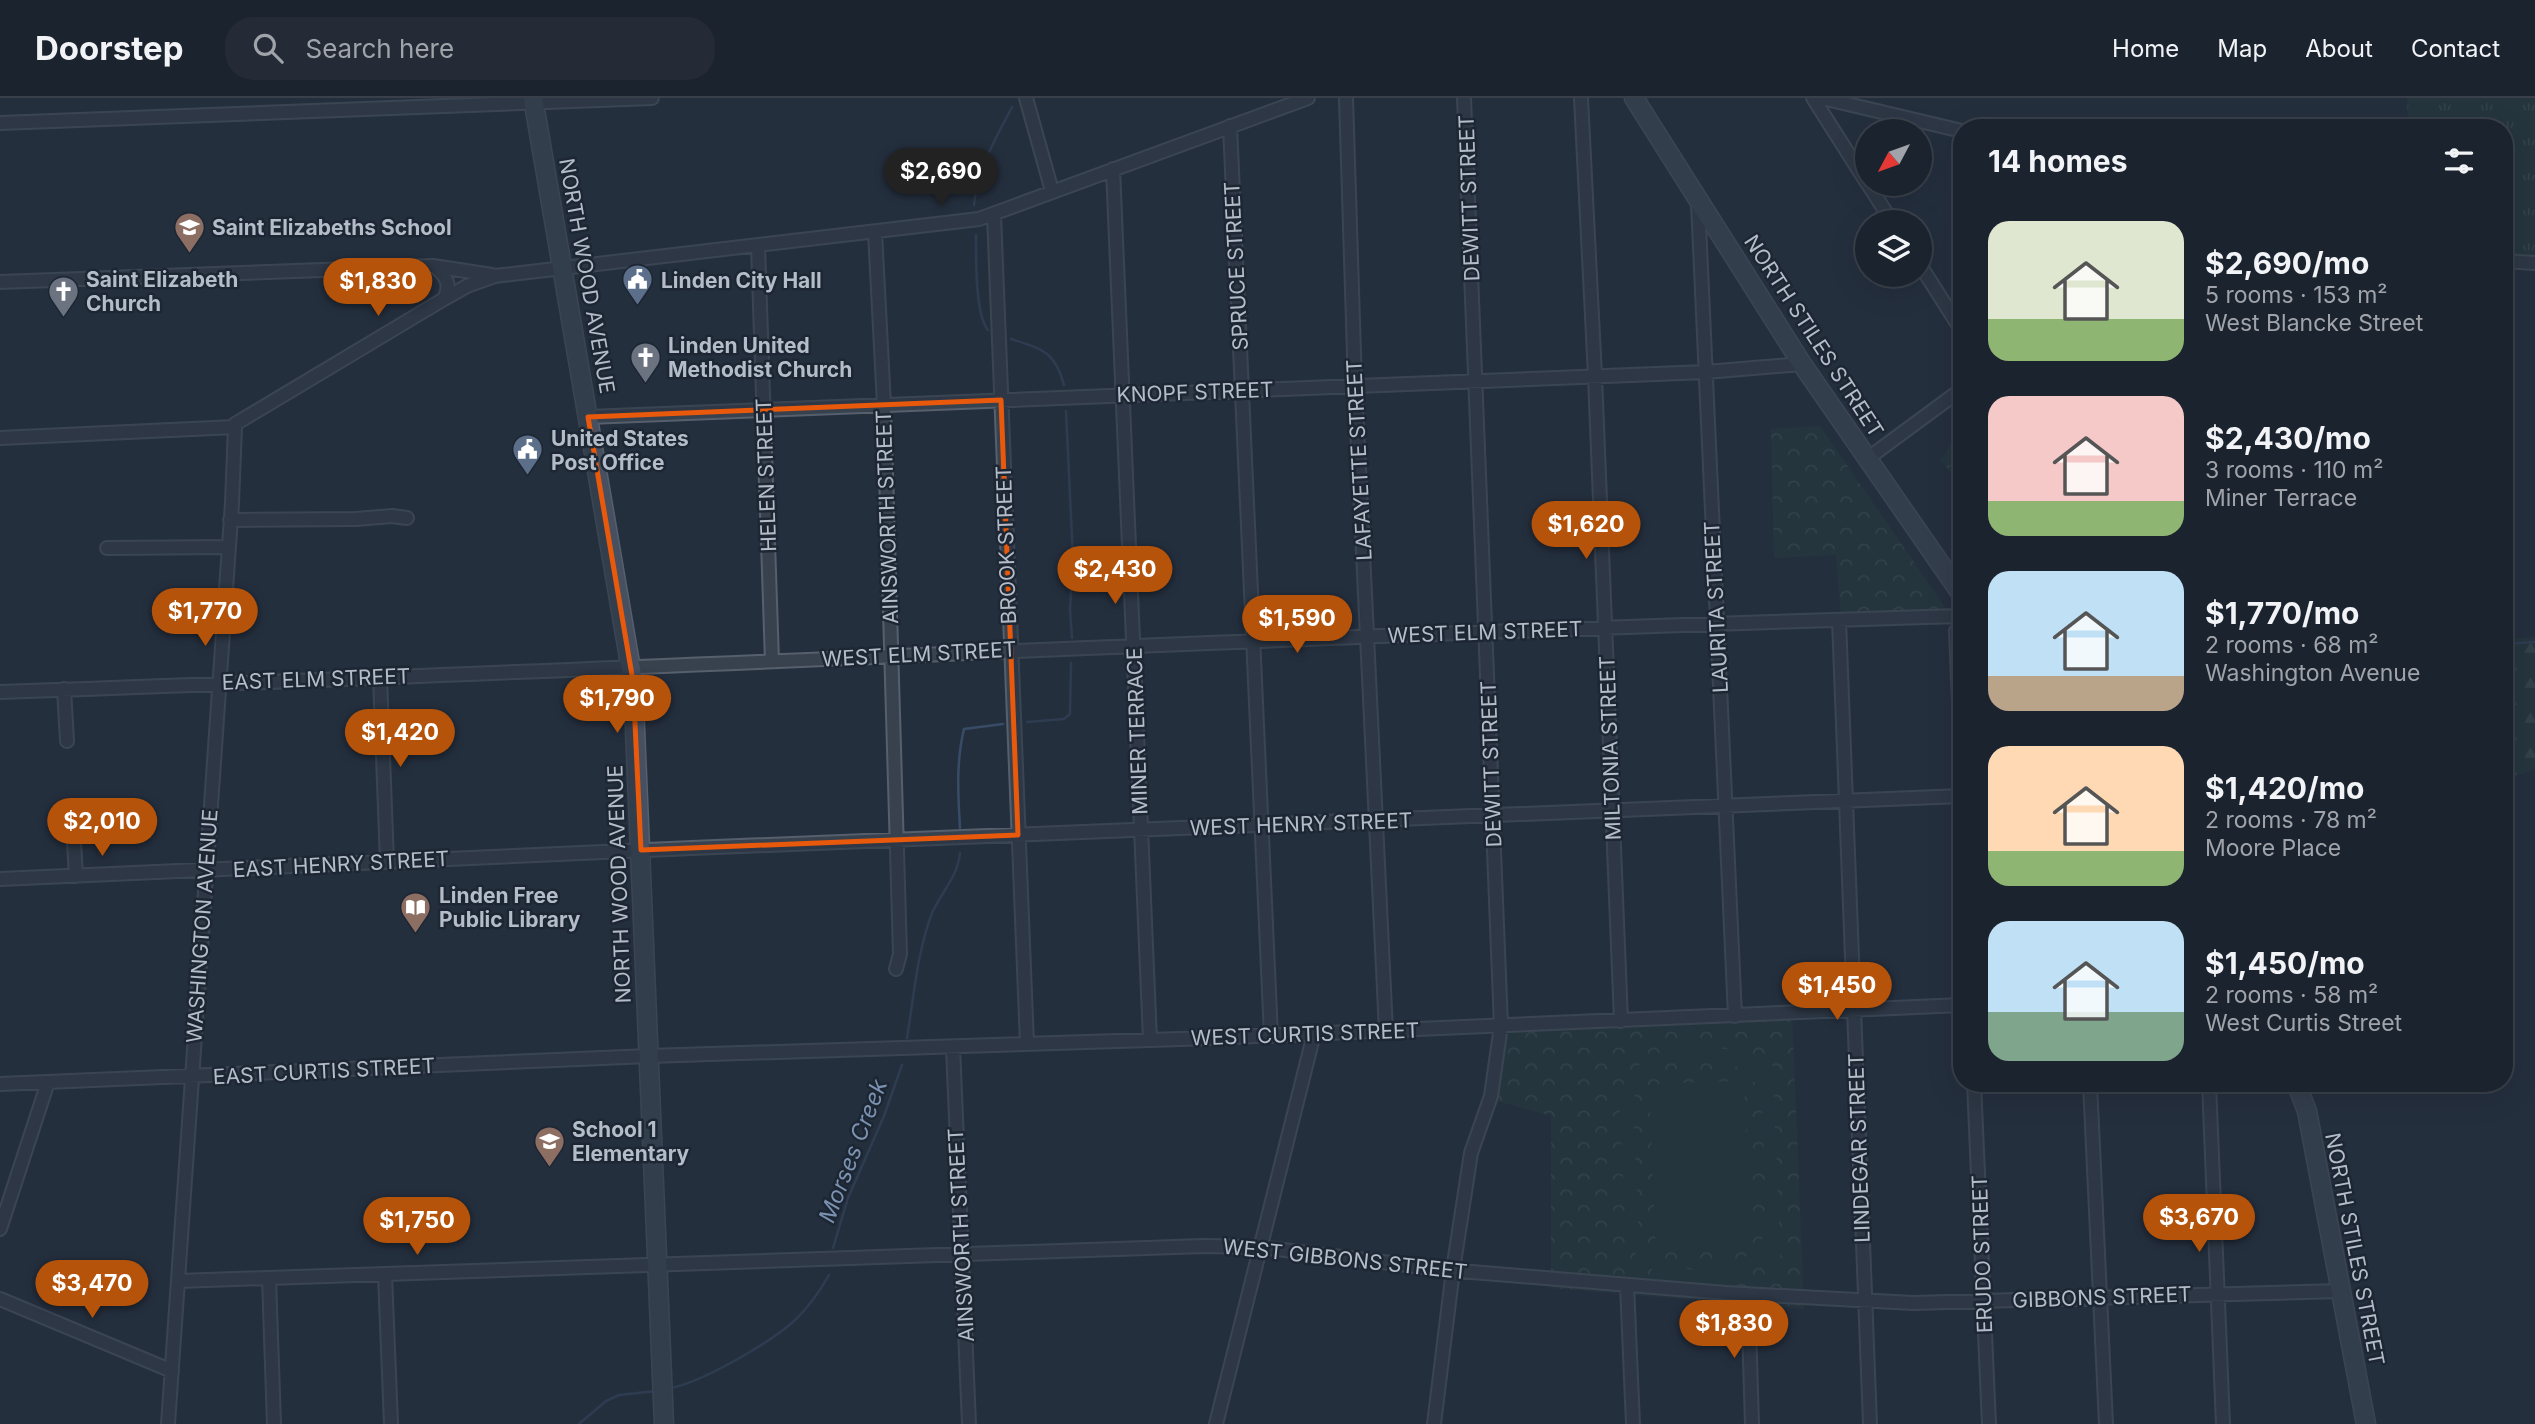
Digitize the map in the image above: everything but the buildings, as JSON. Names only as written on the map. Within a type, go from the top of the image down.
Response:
[{"type":"main road","name":"NORTH STILES STREET","points":[[1634,98],[1802,364],[1953,582]]},
{"type":"main road","name":"NORTH WOOD AVENUE","points":[[533,101],[632,667],[664,1424]]},
{"type":"main road","name":"NORTH STILES STREET","points":[[2300,1092],[2306,1111],[2366,1424]]},
{"type":"street","points":[[0,122],[652,98]]},
{"type":"street","points":[[1026,98],[1052,191]]},
{"type":"street","points":[[0,438],[234,427],[444,299],[467,286],[495,276],[951,224],[994,215],[1052,191],[1308,98]]},
{"type":"street","name":"LAFAYETTE STREET","points":[[1346,98],[1355,386],[1386,1031]]},
{"type":"street","name":"DEWITT STREET","points":[[1434,1424],[1471,1153],[1491,1096],[1501,1026],[1464,98]]},
{"type":"street","name":"MILTONIA STREET","points":[[1581,98],[1621,1021]]},
{"type":"street","points":[[1813,98],[1855,164]]},
{"type":"street","points":[[1822,98],[1953,129]]},
{"type":"street","name":"SPRUCE STREET","points":[[1230,126],[1271,1036]]},
{"type":"street","name":"MINER TERRACE","points":[[1113,169],[1150,1040]]},
{"type":"street","name":"LAURITA STREET","points":[[1698,199],[1735,1016]]},
{"type":"street","name":"BROOK STREET","points":[[994,215],[1027,1044]]},
{"type":"street","name":"AINSWORTH STREET","points":[[874,232],[884,405],[900,954],[896,969]]},
{"type":"street","name":"HELEN STREET","points":[[758,246],[772,661]]},
{"type":"street","points":[[2513,262],[2535,263]]},
{"type":"street","points":[[0,282],[433,266],[495,276]]},
{"type":"street","points":[[433,266],[441,271],[448,283],[444,299]]},
{"type":"street","points":[[1932,284],[1953,317]]},
{"type":"street","name":"KNOPF STREET","points":[[588,417],[1706,372],[1802,364]]},
{"type":"street","points":[[1867,459],[1953,396]]},
{"type":"street","name":"WASHINGTON AVENUE","points":[[168,1419],[229,547],[234,427]]},
{"type":"street","points":[[230,520],[356,519],[392,516],[407,518]]},
{"type":"street","points":[[107,548],[229,547]]},
{"type":"street","name":"WEST ELM STREET","points":[[632,667],[1253,640],[1953,616]]},
{"type":"street","name":"LINDEGAR STREET","points":[[1839,620],[1870,1424]]},
{"type":"street","name":"EAST ELM STREET","points":[[0,692],[632,667]]},
{"type":"street","points":[[380,677],[387,862]]},
{"type":"street","points":[[64,690],[67,741]]},
{"type":"street","name":"WEST HENRY STREET","points":[[641,850],[1953,796]]},
{"type":"street","points":[[73,825],[76,876]]},
{"type":"street","name":"EAST HENRY STREET","points":[[0,880],[641,850]]},
{"type":"street","name":"WEST CURTIS STREET","points":[[649,1056],[1271,1036],[1953,1005]]},
{"type":"street","points":[[1216,1424],[1314,1034]]},
{"type":"street","name":"AINSWORTH STREET","points":[[953,1047],[970,1424]]},
{"type":"street","name":"EAST CURTIS STREET","points":[[0,1084],[649,1056]]},
{"type":"street","points":[[0,1229],[48,1082]]},
{"type":"street","name":"ERUDO STREET","points":[[1975,1092],[1989,1424]]},
{"type":"street","points":[[2090,1092],[2106,1424]]},
{"type":"street","points":[[2208,1092],[2223,1424]]},
{"type":"street","name":"WEST GIBBONS STREET","points":[[178,1281],[962,1254],[1260,1247],[1453,1270],[1748,1294],[1865,1300]]},
{"type":"street","points":[[385,1275],[391,1424]]},
{"type":"street","points":[[269,1278],[274,1424]]},
{"type":"street","points":[[1627,1285],[1633,1424]]},
{"type":"street","name":"GIBBONS STREET","points":[[1865,1300],[1913,1303],[2340,1291]]},
{"type":"street","points":[[1748,1294],[1752,1424]]},
{"type":"street","points":[[0,1299],[172,1371]]},
{"type":"street","points":[[158,1424],[168,1419]]},
{"type":"highlighted area","points":[[1001,400],[1018,835],[641,850],[633,681],[588,417]]},
{"type":"green space","points":[[2407,98],[2535,98],[2535,263],[2513,259],[2513,119],[2408,119]]},
{"type":"green space","points":[[1820,426],[1947,610],[1841,616],[1836,555],[1774,558],[1771,429]]},
{"type":"green space","points":[[1953,439],[1953,476],[1941,460]]},
{"type":"green space","points":[[2535,637],[2535,769],[2513,777],[2513,638]]},
{"type":"green space","points":[[1792,1013],[1804,1309],[1551,1288],[1551,1116],[1486,1098],[1500,1021]]},
{"type":"green space","points":[[1701,1045],[1731,1050],[1759,1067],[1760,1059],[1772,1058],[1781,1270],[1769,1271],[1767,1255],[1751,1268],[1731,1277],[1709,1282],[1687,1282],[1666,1277],[1648,1267],[1634,1251],[1626,1230],[1621,1095],[1632,1072],[1641,1064],[1663,1052]],"holes":[[[1687,1058],[1709,1058],[1739,1068],[1748,1074],[1759,1091],[1762,1102],[1767,1223],[1760,1243],[1745,1257],[1726,1267],[1704,1270],[1682,1268],[1662,1261],[1647,1247],[1638,1228],[1633,1107],[1639,1085],[1655,1070]]]},
{"type":"green space","points":[[1744,1081],[1751,1243],[1656,1247],[1649,1084]]},
{"type":"waterway","name":"Morses Creek","points":[[974,205],[983,167],[1012,107]]},
{"type":"waterway","name":"Morses Creek","points":[[976,235],[978,299],[988,330]]},
{"type":"waterway","name":"Morses Creek","points":[[1011,339],[1046,353],[1056,365],[1064,385]]},
{"type":"waterway","name":"Morses Creek","points":[[1066,411],[1073,559],[1070,609],[1072,638]]},
{"type":"waterway","points":[[2513,643],[2535,642]]},
{"type":"waterway","name":"Morses Creek","points":[[1027,722],[1064,719],[1070,714],[1071,663]]},
{"type":"waterway","name":"Morses Creek","points":[[960,828],[958,790],[964,729],[1003,724]]},
{"type":"waterway","name":"Morses Creek","points":[[907,1038],[927,928],[932,913],[956,869],[960,853]]},
{"type":"waterway","name":"Morses Creek","points":[[833,1248],[848,1198],[884,1116],[902,1065]]},
{"type":"waterway","name":"Morses Creek","points":[[670,1388],[699,1379],[752,1351],[782,1331],[808,1306],[829,1275]]},
{"type":"waterway","name":"Morses Creek","points":[[579,1424],[606,1401],[619,1395],[657,1391]]},
{"type":"place","name":"Saint Elizabeths School","points":[[189,254]]},
{"type":"place","name":"Linden City Hall","points":[[638,307]]},
{"type":"place","name":"Saint Elizabeth Church","points":[[63,318]]},
{"type":"place","name":"Linden United Methodist Church","points":[[645,384]]},
{"type":"place","name":"United States Post Office","points":[[528,477]]},
{"type":"place","name":"Linden Free Public Library","points":[[416,934]]},
{"type":"place","name":"School 1 Elementary","points":[[549,1168]]}]
